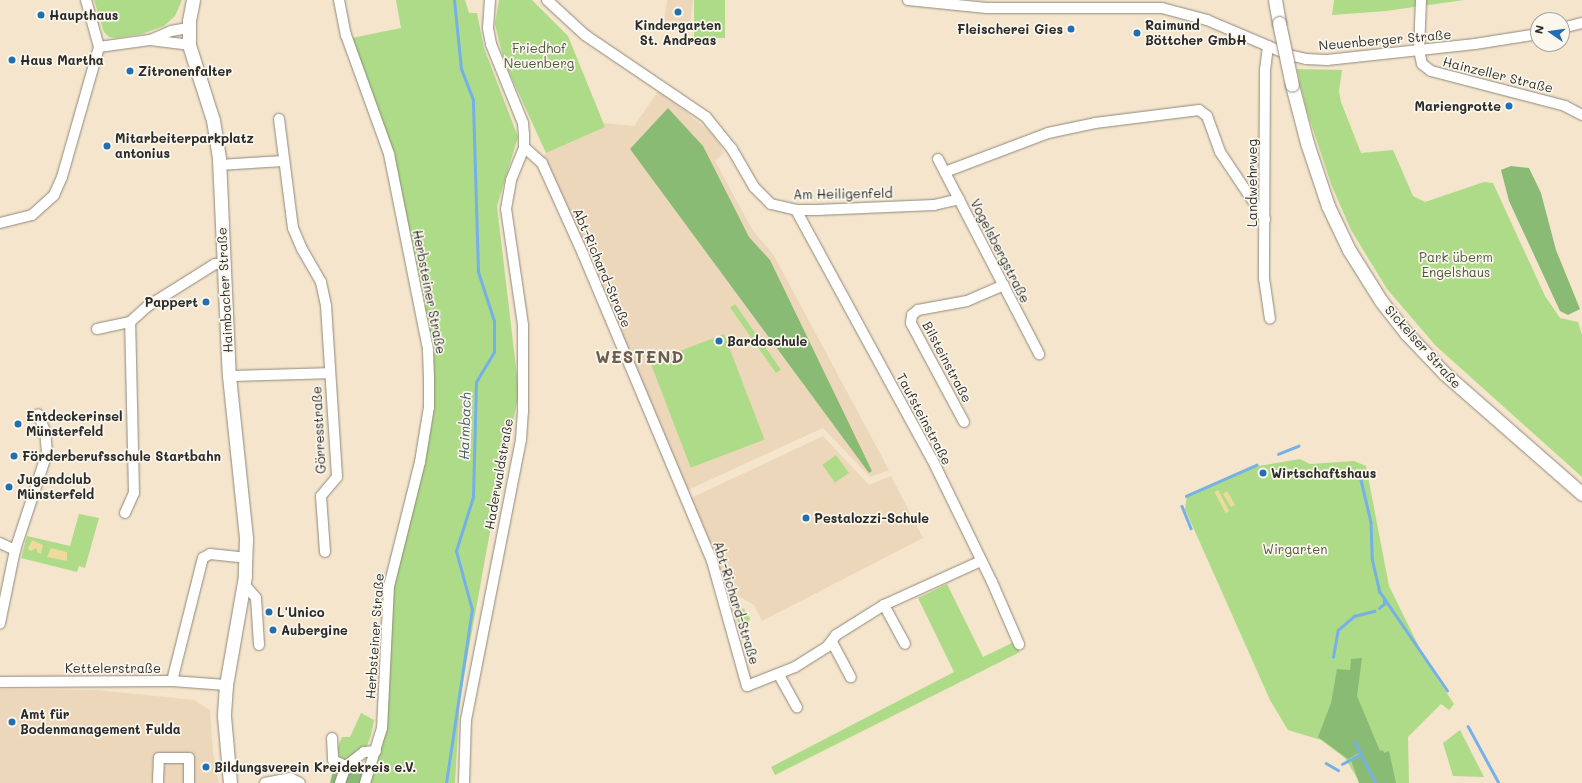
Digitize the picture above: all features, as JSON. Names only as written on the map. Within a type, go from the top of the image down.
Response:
[{"type":"main road","name":"Haimbacher Straße","points":[[193,0],[188,28],[189,45],[213,120],[219,165],[229,376],[245,519],[246,558],[244,584],[226,685],[225,747],[230,783]]},
{"type":"main road","name":"Sickelser Straße","points":[[1275,0],[1292,85],[1307,143],[1328,206],[1349,250],[1381,301],[1406,333],[1445,374],[1582,494]]},
{"type":"street","points":[[0,223],[32,215],[54,195],[62,177],[100,47],[86,0]]},
{"type":"street","name":"Herbsteiner Straße","points":[[339,0],[346,35],[389,154],[428,350],[429,407],[425,436],[389,586],[382,728],[365,783]]},
{"type":"street","points":[[490,0],[488,28],[491,44],[523,123],[524,147]]},
{"type":"street","name":"Am Heiligenfeld","points":[[547,0],[585,35],[706,117],[732,149],[761,197],[771,204],[796,210],[934,205],[959,200]]},
{"type":"street","name":"Neuenberger Straße","points":[[908,0],[987,8],[1035,4],[1139,3],[1207,20],[1268,46],[1306,59],[1327,60],[1419,50],[1530,35]]},
{"type":"street","points":[[1419,50],[1421,0]]},
{"type":"street","points":[[1570,26],[1582,23]]},
{"type":"street","points":[[100,47],[150,40],[171,31],[188,28]]},
{"type":"street","points":[[150,40],[189,45]]},
{"type":"street","name":"Landwehrweg","points":[[1268,46],[1265,102],[1266,220],[1264,278],[1270,319]]},
{"type":"street","name":"Hainzeller Straße","points":[[1419,50],[1422,64],[1431,72],[1580,112]]},
{"type":"street","points":[[945,172],[1048,133],[1095,123],[1199,110],[1206,116],[1220,152],[1266,220]]},
{"type":"street","name":"Görresstraße","points":[[279,120],[283,161],[293,228],[302,249],[321,282],[326,306],[329,373],[337,477],[321,496],[325,552]]},
{"type":"street","name":"Abt-Richard-Straße","points":[[524,147],[542,163],[583,254],[712,561],[747,686],[779,675]]},
{"type":"street","name":"Haderwaldstraße","points":[[464,783],[466,720],[521,439],[523,325],[506,209],[511,180],[524,147]]},
{"type":"street","name":"Vogelsbergstraße","points":[[938,159],[1039,354]]},
{"type":"street","points":[[219,165],[283,161]]},
{"type":"street","name":"Taufsteinstraße","points":[[796,210],[930,456],[1020,644]]},
{"type":"street","points":[[97,328],[130,322],[148,306],[209,268],[224,263]]},
{"type":"street","name":"Bilsteinstraße","points":[[964,422],[911,323],[912,315],[918,310],[967,301],[1004,286]]},
{"type":"street","points":[[125,513],[134,493],[130,322]]},
{"type":"street","name":"Görresstraße","points":[[229,376],[329,373]]},
{"type":"street","points":[[0,622],[15,550],[47,453],[45,431],[38,414]]},
{"type":"street","points":[[0,543],[15,550]]},
{"type":"street","points":[[172,681],[202,558],[210,554],[246,558]]},
{"type":"street","points":[[797,707],[779,675],[832,642],[836,635],[884,605],[981,561]]},
{"type":"street","points":[[244,584],[256,598],[259,645]]},
{"type":"street","points":[[884,605],[905,644]]},
{"type":"street","points":[[832,642],[851,677]]},
{"type":"street","name":"Kettelerstraße","points":[[0,682],[172,681],[226,685]]},
{"type":"street","points":[[332,738],[333,760],[346,766]]},
{"type":"street","points":[[340,783],[346,766],[364,752],[376,751]]},
{"type":"street","points":[[158,783],[159,758],[190,758],[189,783]]},
{"type":"street","points":[[265,783],[290,778],[300,783]]},
{"type":"shaded area","name":"Kindergarten St. Andreas","points":[[667,0],[693,0],[689,35],[664,24]]},
{"type":"shaded area","name":"Bardoschule","points":[[659,90],[714,135],[724,153],[715,161],[753,231],[773,254],[889,470],[870,477],[823,428],[688,490],[544,181],[542,161],[546,153],[603,123],[634,126]]},
{"type":"shaded area","name":"Pestalozzi-Schule","points":[[823,436],[869,485],[891,476],[923,538],[762,621],[754,605],[727,590],[691,498]]},
{"type":"shaded area","points":[[0,689],[97,690],[194,700],[210,710],[213,753],[219,783],[0,783]]},
{"type":"green space","points":[[94,0],[182,0],[175,16],[164,26],[142,34],[116,38],[109,37],[104,32]]},
{"type":"green space","points":[[396,0],[465,0],[469,13],[477,13],[484,48],[518,137],[497,206],[519,393],[489,537],[460,698],[455,783],[366,783],[379,728],[390,598],[422,446],[427,394],[424,338],[391,154],[352,38],[401,28]]},
{"type":"green space","name":"Friedhof Neuenberg","points":[[499,0],[532,0],[568,36],[605,127],[546,153],[504,61],[495,24]]},
{"type":"green space","points":[[694,0],[725,0],[725,38],[694,38]]},
{"type":"green space","points":[[1334,0],[1464,0],[1386,11],[1332,15]]},
{"type":"green space","name":"Park überm Engelshaus","points":[[1297,69],[1342,70],[1339,91],[1341,102],[1361,153],[1393,150],[1413,196],[1425,202],[1484,182],[1493,183],[1545,296],[1560,318],[1578,322],[1582,335],[1582,477],[1436,346],[1387,289],[1351,230],[1331,184],[1306,108]]},
{"type":"green space","points":[[668,108],[703,146],[749,237],[770,260],[872,471],[869,473],[630,149]]},
{"type":"green space","points":[[1511,166],[1529,168],[1541,193],[1556,250],[1580,309],[1568,315],[1560,311],[1509,201],[1501,170]]},
{"type":"green space","points":[[735,304],[781,370],[776,373],[730,307]]},
{"type":"green space","points":[[724,334],[764,439],[691,468],[650,362]]},
{"type":"green space","points":[[836,455],[849,473],[835,483],[822,465]]},
{"type":"green space","name":"Wirgarten","points":[[1300,459],[1310,464],[1354,461],[1366,466],[1389,586],[1427,663],[1454,704],[1449,710],[1441,704],[1408,737],[1409,783],[1360,783],[1345,758],[1321,740],[1288,730],[1270,700],[1185,509],[1187,496],[1258,466]]},
{"type":"green space","points":[[79,514],[99,518],[85,568],[79,566],[77,572],[21,558],[27,536],[70,546]]},
{"type":"green space","points":[[947,584],[983,657],[1014,642],[1020,652],[775,775],[771,767],[954,672],[918,598]]},
{"type":"green space","points":[[739,608],[744,609],[750,618],[748,625],[739,625],[735,614]]},
{"type":"green space","points":[[1362,658],[1357,696],[1380,751],[1383,750],[1384,753],[1389,751],[1396,783],[1359,783],[1351,760],[1361,752],[1348,759],[1318,737],[1331,703],[1337,669],[1350,670],[1351,659]]},
{"type":"green space","points":[[361,713],[374,720],[371,735],[367,746],[349,762],[340,758],[337,749],[342,737],[350,737]]},
{"type":"green space","points":[[1460,730],[1484,777],[1453,776],[1443,743]]},
{"type":"green space","points":[[334,767],[363,773],[361,783],[330,783]]},
{"type":"sand","points":[[1218,490],[1229,511],[1226,513],[1214,492]]},
{"type":"sand","points":[[1227,491],[1235,505],[1231,507],[1223,494]]},
{"type":"sand","points":[[32,540],[43,545],[41,554],[37,552],[36,548],[31,551],[28,549]]},
{"type":"sand","points":[[51,548],[67,552],[67,561],[47,557]]},
{"type":"waterway","name":"Haimbach","points":[[446,783],[472,610],[456,551],[473,497],[476,382],[494,352],[494,321],[478,272],[473,100],[461,69],[454,0]]},
{"type":"waterway","points":[[1278,454],[1298,446]]},
{"type":"waterway","points":[[1186,496],[1256,465]]},
{"type":"waterway","points":[[1359,471],[1371,522],[1372,558],[1380,592],[1447,690]]},
{"type":"waterway","points":[[1182,506],[1191,528]]},
{"type":"waterway","points":[[1379,608],[1384,604],[1384,599]]},
{"type":"waterway","points":[[1333,657],[1338,630],[1354,616],[1374,611]]},
{"type":"waterway","points":[[1468,726],[1499,783]]},
{"type":"waterway","points":[[1355,742],[1376,783]]},
{"type":"waterway","points":[[1342,764],[1361,754]]},
{"type":"waterway","points":[[1326,763],[1338,770]]},
{"type":"place","name":"Kindergarten St. Andreas","points":[[678,12]]},
{"type":"place","name":"Haupthaus","points":[[41,15]]},
{"type":"place","name":"Fleischerei Gies","points":[[1071,29]]},
{"type":"place","name":"Raimund Böttcher GmbH","points":[[1137,33]]},
{"type":"place","name":"Haus Martha","points":[[12,60]]},
{"type":"place","name":"Zitronenfalter","points":[[130,71]]},
{"type":"place","name":"Mariengrotte","points":[[1509,106]]},
{"type":"place","name":"Mitarbeiterparkplatz antonius","points":[[107,146]]},
{"type":"place","name":"Pappert","points":[[206,302]]},
{"type":"place","name":"Bardoschule","points":[[719,341]]},
{"type":"place","name":"Entdeckerinsel Münsterfeld","points":[[18,424]]},
{"type":"place","name":"Förderberufsschule Startbahn","points":[[14,456]]},
{"type":"place","name":"Wirtschaftshaus","points":[[1263,473]]},
{"type":"place","name":"Jugendclub Münsterfeld","points":[[9,487]]},
{"type":"place","name":"Pestalozzi-Schule","points":[[806,518]]},
{"type":"place","name":"L'Unico","points":[[269,612]]},
{"type":"place","name":"Aubergine","points":[[273,630]]},
{"type":"place","name":"Amt für Bodenmanagement Fulda","points":[[12,722]]},
{"type":"place","name":"Bildungsverein Kreidekreis e.V.","points":[[206,767]]},
{"type":"district","name":"WESTEND","points":[[640,357]]}]
